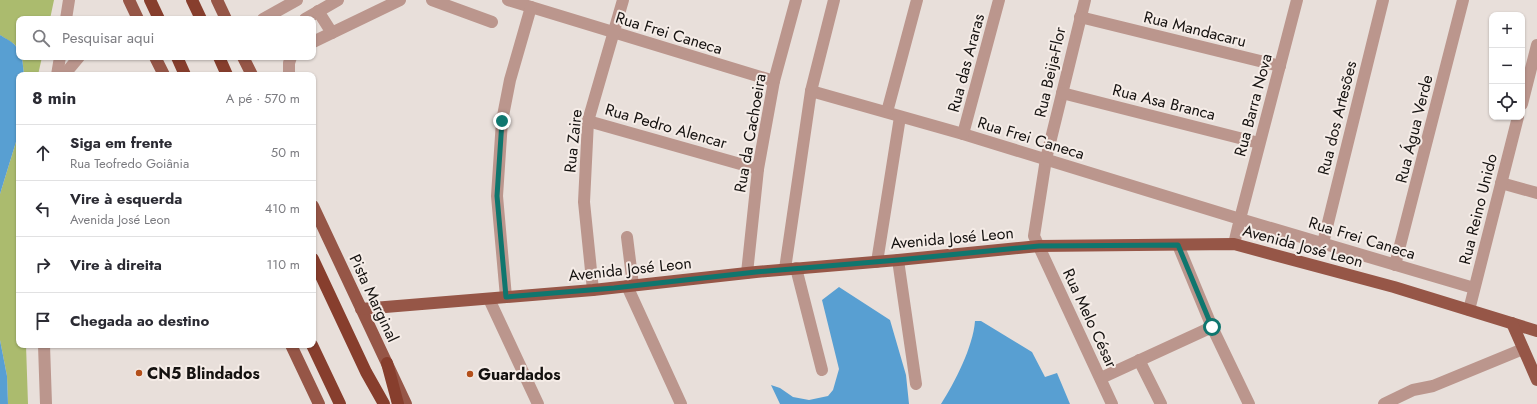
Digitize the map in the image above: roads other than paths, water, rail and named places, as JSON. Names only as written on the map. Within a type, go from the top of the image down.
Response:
[{"type":"highway","points":[[150,0],[158,16]]},
{"type":"highway","points":[[192,0],[200,16]]},
{"type":"highway","points":[[178,60],[184,72]]},
{"type":"highway","points":[[220,60],[226,72]]},
{"type":"highway","points":[[316,265],[366,372],[384,404]]},
{"type":"highway","points":[[313,348],[340,404]]},
{"type":"highway","points":[[387,363],[398,404]]},
{"type":"main road","points":[[129,0],[137,16]]},
{"type":"main road","points":[[217,0],[225,16]]},
{"type":"main road","points":[[157,60],[163,72]]},
{"type":"main road","points":[[244,60],[250,72]]},
{"type":"main road","name":"Pista Marginal","points":[[316,212],[406,404]]},
{"type":"main road","name":"Avenida José Leon","points":[[361,309],[593,290],[751,272],[877,262],[1039,246],[1234,244],[1322,267],[1537,331]]},
{"type":"main road","points":[[1512,323],[1537,380]]},
{"type":"main road","points":[[292,348],[319,404]]},
{"type":"street","points":[[66,16],[69,0]]},
{"type":"street","points":[[268,16],[297,0]]},
{"type":"street","points":[[310,16],[338,0]]},
{"type":"street","points":[[316,41],[400,0]]},
{"type":"street","points":[[432,0],[492,22]]},
{"type":"street","name":"Rua Frei Caneca","points":[[508,0],[774,81]]},
{"type":"street","name":"Rua Zaire","points":[[593,290],[584,202],[588,121],[623,0]]},
{"type":"street","points":[[822,370],[786,269],[811,91],[834,0]]},
{"type":"street","points":[[887,112],[916,0]]},
{"type":"street","name":"Rua das Araras","points":[[963,134],[999,0]]},
{"type":"street","name":"Rua Beija-Flor","points":[[1039,246],[1034,236],[1046,160],[1085,0]]},
{"type":"street","name":"Rua Barra Nova","points":[[1240,219],[1297,0]]},
{"type":"street","name":"Rua dos Artesões","points":[[1323,243],[1383,0]]},
{"type":"street","name":"Rua Água Verde","points":[[1395,265],[1463,0]]},
{"type":"street","name":"Rua da Cachoeira","points":[[751,272],[758,169],[774,81],[793,1]]},
{"type":"street","points":[[506,297],[497,196],[502,121],[510,80],[531,7]]},
{"type":"street","points":[[318,11],[332,33]]},
{"type":"street","name":"Rua Mandacaru","points":[[1080,17],[1280,66]]},
{"type":"street","points":[[1525,96],[1534,74],[1537,45]]},
{"type":"street","points":[[58,72],[60,60]]},
{"type":"street","points":[[66,72],[76,60]]},
{"type":"street","points":[[289,72],[290,60]]},
{"type":"street","name":"Rua Frei Caneca","points":[[811,91],[963,134],[1240,219],[1474,288]]},
{"type":"street","name":"Rua Asa Branca","points":[[1062,93],[1259,143]]},
{"type":"street","points":[[877,262],[900,117]]},
{"type":"street","name":"Rua Reino Unido","points":[[1470,310],[1474,288],[1517,120]]},
{"type":"street","name":"Rua Pedro Alencar","points":[[588,121],[758,169]]},
{"type":"street","points":[[1501,183],[1537,193]]},
{"type":"street","points":[[1234,244],[1240,219]]},
{"type":"street","points":[[627,237],[630,286],[681,404]]},
{"type":"street","points":[[1178,245],[1212,327],[1249,404]]},
{"type":"street","name":"Rua Melo César","points":[[1039,246],[1112,404]]},
{"type":"street","points":[[898,260],[916,384]]},
{"type":"street","points":[[489,299],[538,404]]},
{"type":"street","points":[[1101,378],[1212,327]]},
{"type":"street","points":[[44,348],[46,404]]},
{"type":"street","points":[[1384,404],[1413,390],[1433,386],[1523,350]]},
{"type":"street","points":[[1139,360],[1161,404]]},
{"type":"water","points":[[0,35],[16,46],[16,60],[22,60],[24,72],[16,72],[16,142],[0,194]]},
{"type":"water","points":[[839,287],[890,320],[906,375],[909,404],[780,404],[771,385],[780,388],[793,397],[809,400],[828,396],[833,390],[839,369],[822,300]]},
{"type":"water","points":[[975,321],[981,321],[1032,352],[1045,377],[1057,373],[1070,404],[941,404],[967,353],[974,331]]},
{"type":"water","points":[[0,340],[7,376],[8,404],[0,404]]},
{"type":"place","name":"CN5 Blindados","points":[[139,373]]},
{"type":"place","name":"Guardados","points":[[470,374]]}]
